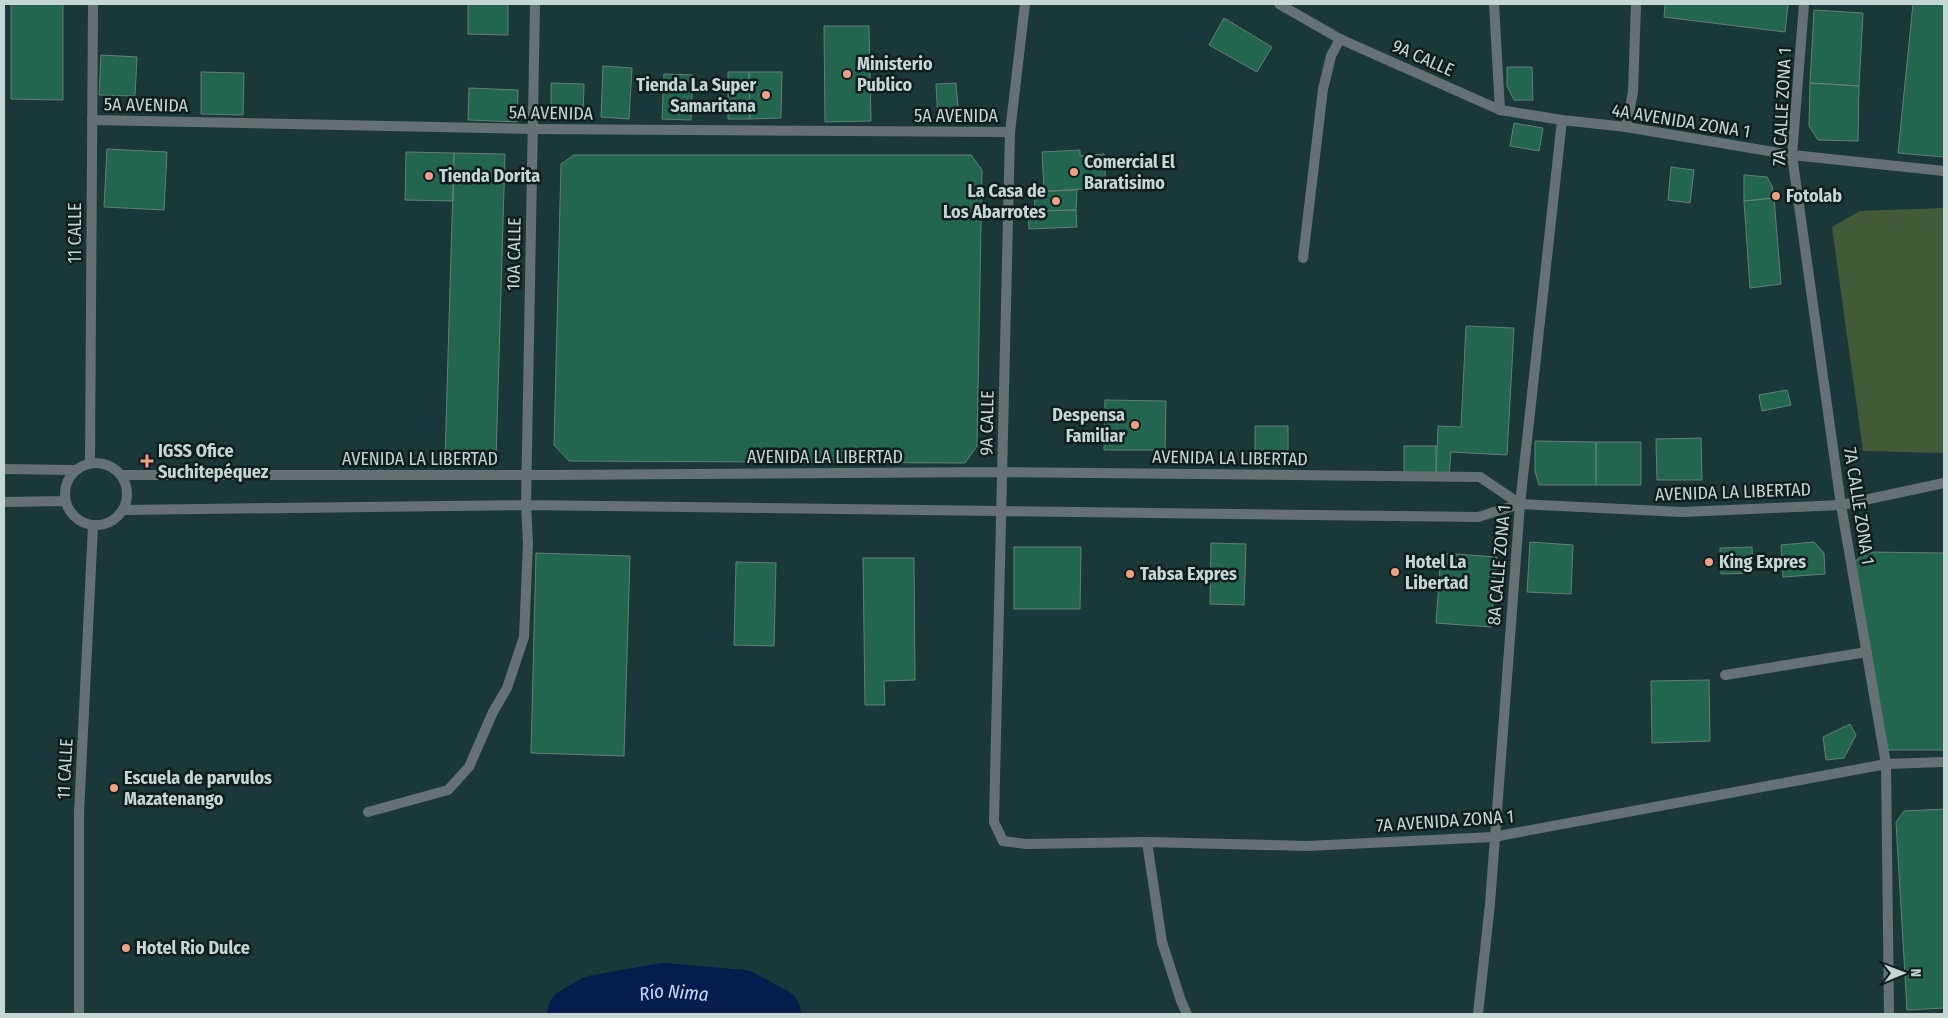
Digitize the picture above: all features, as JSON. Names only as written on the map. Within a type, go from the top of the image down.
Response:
[{"type":"street","name":"11 CALLE","points":[[90,462],[93,4]]},
{"type":"street","name":"10A CALLE","points":[[368,812],[448,790],[469,766],[492,712],[507,688],[524,637],[528,543],[526,505],[535,4]]},
{"type":"street","name":"9A CALLE","points":[[1003,841],[994,822],[1003,511],[1010,132],[1026,4]]},
{"type":"street","name":"9A CALLE","points":[[1278,4],[1340,39],[1500,110],[1562,120]]},
{"type":"street","points":[[1494,4],[1500,110]]},
{"type":"street","points":[[1626,127],[1633,92],[1636,4]]},
{"type":"street","name":"7A CALLE ZONA 1","points":[[1804,4],[1792,155],[1841,505],[1886,764],[1889,1014]]},
{"type":"street","points":[[1303,258],[1323,89],[1331,56],[1340,39]]},
{"type":"street","name":"5A AVENIDA","points":[[92,120],[532,129],[1010,132]]},
{"type":"street","name":"4A AVENIDA ZONA 1","points":[[1562,120],[1626,127],[1792,155],[1944,171]]},
{"type":"street","name":"8A CALLE ZONA 1","points":[[1478,1014],[1490,904],[1520,504],[1562,120]]},
{"type":"street","points":[[4,469],[74,470],[90,462],[108,464],[122,475],[128,492],[123,510],[110,522],[93,526],[75,518],[64,501],[65,484],[74,470]]},
{"type":"street","name":"AVENIDA LA LIBERTAD","points":[[122,475],[1003,472],[1480,477],[1520,504]]},
{"type":"street","name":"AVENIDA LA LIBERTAD","points":[[123,510],[526,505],[1478,517],[1520,504],[1682,512],[1841,505],[1944,483]]},
{"type":"street","points":[[4,502],[64,501]]},
{"type":"street","name":"11 CALLE","points":[[79,1014],[79,813],[93,526]]},
{"type":"street","points":[[1725,675],[1866,652]]},
{"type":"street","name":"7A AVENIDA ZONA 1","points":[[1003,841],[1026,844],[1147,842],[1308,846],[1494,837],[1886,764],[1944,762]]},
{"type":"street","points":[[1147,842],[1162,942],[1187,1014]]},
{"type":"green space","points":[[1944,208],[1944,453],[1863,451],[1832,227],[1860,211]]},
{"type":"building","points":[[11,4],[63,4],[63,100],[11,99]]},
{"type":"building","points":[[468,4],[508,4],[508,35],[468,34]]},
{"type":"building","points":[[1665,4],[1788,4],[1785,32],[1664,17]]},
{"type":"building","points":[[1913,4],[1944,4],[1944,157],[1898,153]]},
{"type":"building","points":[[1814,10],[1863,13],[1859,86],[1810,83]]},
{"type":"building","points":[[1224,18],[1272,47],[1257,72],[1209,45]]},
{"type":"building","name":"Ministerio Publico","points":[[824,26],[869,26],[871,121],[825,122]]},
{"type":"building","points":[[101,55],[137,57],[135,96],[99,95]]},
{"type":"building","points":[[603,66],[632,68],[629,119],[601,117]]},
{"type":"building","points":[[1507,67],[1532,67],[1533,100],[1514,100],[1507,86]]},
{"type":"building","points":[[201,72],[244,73],[243,115],[201,114]]},
{"type":"building","points":[[728,72],[749,72],[750,119],[728,119]]},
{"type":"building","name":"Tienda La Super Samaritana","points":[[749,72],[782,72],[781,118],[750,119]]},
{"type":"building","points":[[664,74],[693,75],[691,120],[662,119]]},
{"type":"building","points":[[551,83],[584,84],[583,119],[551,119]]},
{"type":"building","points":[[956,83],[959,119],[938,120],[936,84]]},
{"type":"building","points":[[1810,83],[1859,86],[1858,141],[1818,140],[1809,126]]},
{"type":"building","points":[[469,88],[518,90],[517,122],[468,120]]},
{"type":"building","points":[[1514,123],[1543,128],[1539,151],[1510,146]]},
{"type":"building","points":[[107,149],[167,152],[164,210],[104,207]]},
{"type":"building","name":"Comercial El Baratisimo","points":[[1080,150],[1080,156],[1104,154],[1106,188],[1044,191],[1042,152]]},
{"type":"building","name":"Tienda Dorita","points":[[406,152],[454,153],[453,201],[405,200]]},
{"type":"building","points":[[454,153],[505,154],[496,459],[445,458]]},
{"type":"building","points":[[574,155],[971,155],[982,170],[977,446],[965,463],[569,461],[554,445],[561,164]]},
{"type":"building","points":[[1671,167],[1694,170],[1690,203],[1668,200]]},
{"type":"building","points":[[1744,175],[1767,177],[1772,186],[1774,198],[1744,201]]},
{"type":"building","name":"La Casa de Los Abarrotes","points":[[1077,190],[1076,210],[1035,211],[1034,192]]},
{"type":"building","points":[[1774,198],[1781,284],[1750,288],[1744,201]]},
{"type":"building","points":[[1076,210],[1077,227],[1029,229],[1028,211]]},
{"type":"building","points":[[1466,326],[1514,328],[1507,455],[1451,452],[1449,476],[1436,475],[1438,426],[1461,427]]},
{"type":"building","points":[[1787,390],[1791,405],[1762,411],[1759,395]]},
{"type":"building","name":"Despensa Familiar","points":[[1105,400],[1166,401],[1165,450],[1104,450]]},
{"type":"building","points":[[1255,426],[1288,426],[1288,466],[1255,466]]},
{"type":"building","points":[[1701,438],[1702,480],[1657,480],[1656,439]]},
{"type":"building","points":[[1535,441],[1596,442],[1596,485],[1539,485],[1535,471]]},
{"type":"building","points":[[1596,442],[1641,442],[1641,485],[1596,485]]},
{"type":"building","points":[[1404,446],[1436,446],[1436,475],[1404,475]]},
{"type":"building","points":[[1530,542],[1573,545],[1571,594],[1527,592]]},
{"type":"building","points":[[1814,542],[1824,553],[1825,574],[1783,577],[1781,545]]},
{"type":"building","points":[[1211,543],[1246,544],[1244,605],[1210,604]]},
{"type":"building","points":[[1014,547],[1081,547],[1080,609],[1014,609]]},
{"type":"building","points":[[1752,547],[1753,573],[1721,574],[1720,548]]},
{"type":"building","points":[[1866,552],[1944,553],[1944,750],[1884,750],[1853,563]]},
{"type":"building","points":[[536,553],[630,556],[624,756],[531,753]]},
{"type":"building","points":[[1441,553],[1497,557],[1491,627],[1436,623]]},
{"type":"building","points":[[863,558],[914,558],[915,680],[884,681],[885,705],[865,705]]},
{"type":"building","points":[[736,562],[776,563],[774,646],[734,645]]},
{"type":"building","points":[[1709,680],[1710,741],[1652,743],[1651,681]]},
{"type":"building","points":[[1850,724],[1856,735],[1844,758],[1826,760],[1823,737]]},
{"type":"building","points":[[1944,809],[1944,1008],[1907,1010],[1896,822],[1904,811]]},
{"type":"waterway","name":"Río Nima","points":[[574,1014],[595,1002],[663,990],[742,997],[774,1014]]},
{"type":"place","name":"Ministerio Publico","points":[[847,74]]},
{"type":"place","name":"Tienda La Super Samaritana","points":[[766,95]]},
{"type":"place","name":"Comercial El Baratisimo","points":[[1074,172]]},
{"type":"place","name":"Tienda Dorita","points":[[429,176]]},
{"type":"place","name":"Fotolab","points":[[1776,196]]},
{"type":"place","name":"La Casa de Los Abarrotes","points":[[1056,201]]},
{"type":"place","name":"Despensa Familiar","points":[[1135,425]]},
{"type":"place","name":"IGSS Ofice Suchitepéquez","points":[[147,461]]},
{"type":"place","name":"King Expres","points":[[1709,562]]},
{"type":"place","name":"Hotel La Libertad","points":[[1395,572]]},
{"type":"place","name":"Tabsa Expres","points":[[1130,574]]},
{"type":"place","name":"Escuela de parvulos Mazatenango","points":[[114,788]]},
{"type":"place","name":"Hotel Rio Dulce","points":[[126,948]]}]
